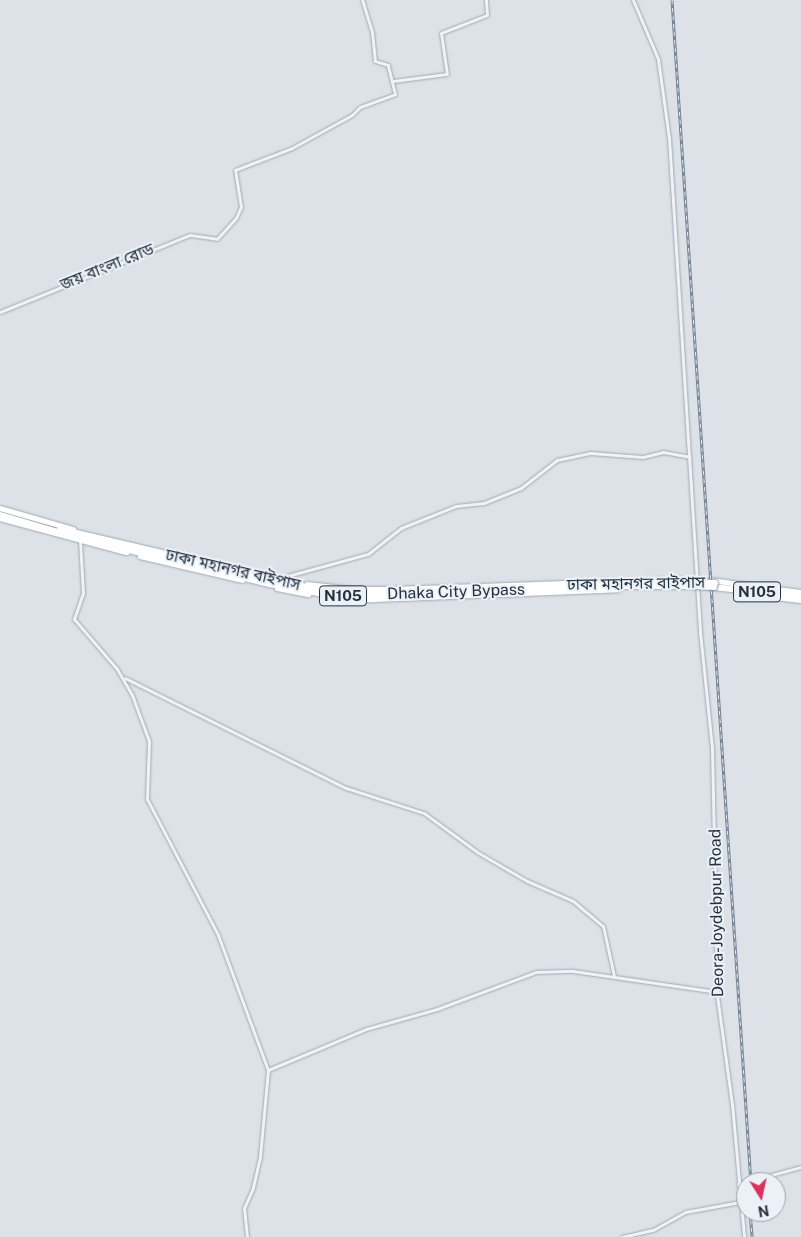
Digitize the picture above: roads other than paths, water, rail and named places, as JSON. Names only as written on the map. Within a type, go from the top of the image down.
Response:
[{"type":"highway","name":"ঢাকা মহানগর বাইপাস","points":[[0,510],[62,530],[322,590],[360,592],[697,584],[801,591]]},
{"type":"highway","name":"Dhaka City Bypass","points":[[0,517],[270,584],[323,594],[374,596],[697,584]]},
{"type":"highway","name":"N105","points":[[714,585],[801,598]]},
{"type":"main road","points":[[0,510],[78,531],[280,578],[352,589],[603,579],[801,591]]},
{"type":"main road","points":[[0,517],[80,541],[269,586],[353,599],[697,584],[801,598]]},
{"type":"street","points":[[362,0],[372,32],[375,61],[388,64],[393,81],[447,74],[441,33],[488,15],[486,0]]},
{"type":"street","name":"Deora-Joydebpur Road","points":[[633,0],[655,50],[663,81],[690,457],[697,584],[712,749],[716,992],[724,1065],[732,1104],[737,1172]]},
{"type":"street","name":"জয় বাংলা রোড","points":[[0,312],[190,235],[217,239],[236,218],[241,207],[235,170],[292,148],[352,115],[360,107],[395,94],[393,81]]},
{"type":"street","points":[[280,578],[368,554],[401,528],[456,506],[484,503],[521,488],[557,460],[590,453],[643,457],[663,452],[690,457]]},
{"type":"street","points":[[80,541],[83,593],[74,619],[124,678],[149,741],[146,798],[218,936],[268,1070],[260,1157],[254,1188],[244,1208],[247,1237]]},
{"type":"street","points":[[124,678],[346,788],[424,814],[477,852],[527,881],[573,901],[603,926],[614,976]]},
{"type":"street","points":[[268,1070],[366,1029],[437,1009],[526,974],[560,970],[614,976],[716,992]]},
{"type":"street","points":[[782,1172],[801,1167]]},
{"type":"street","points":[[622,1237],[653,1230],[684,1212],[736,1203]]},
{"type":"street","name":"Deora-Joydebpur Road","points":[[742,1222],[744,1237]]},
{"type":"railway","points":[[672,0],[750,1172]]},
{"type":"railway","points":[[751,1222],[752,1237]]}]
